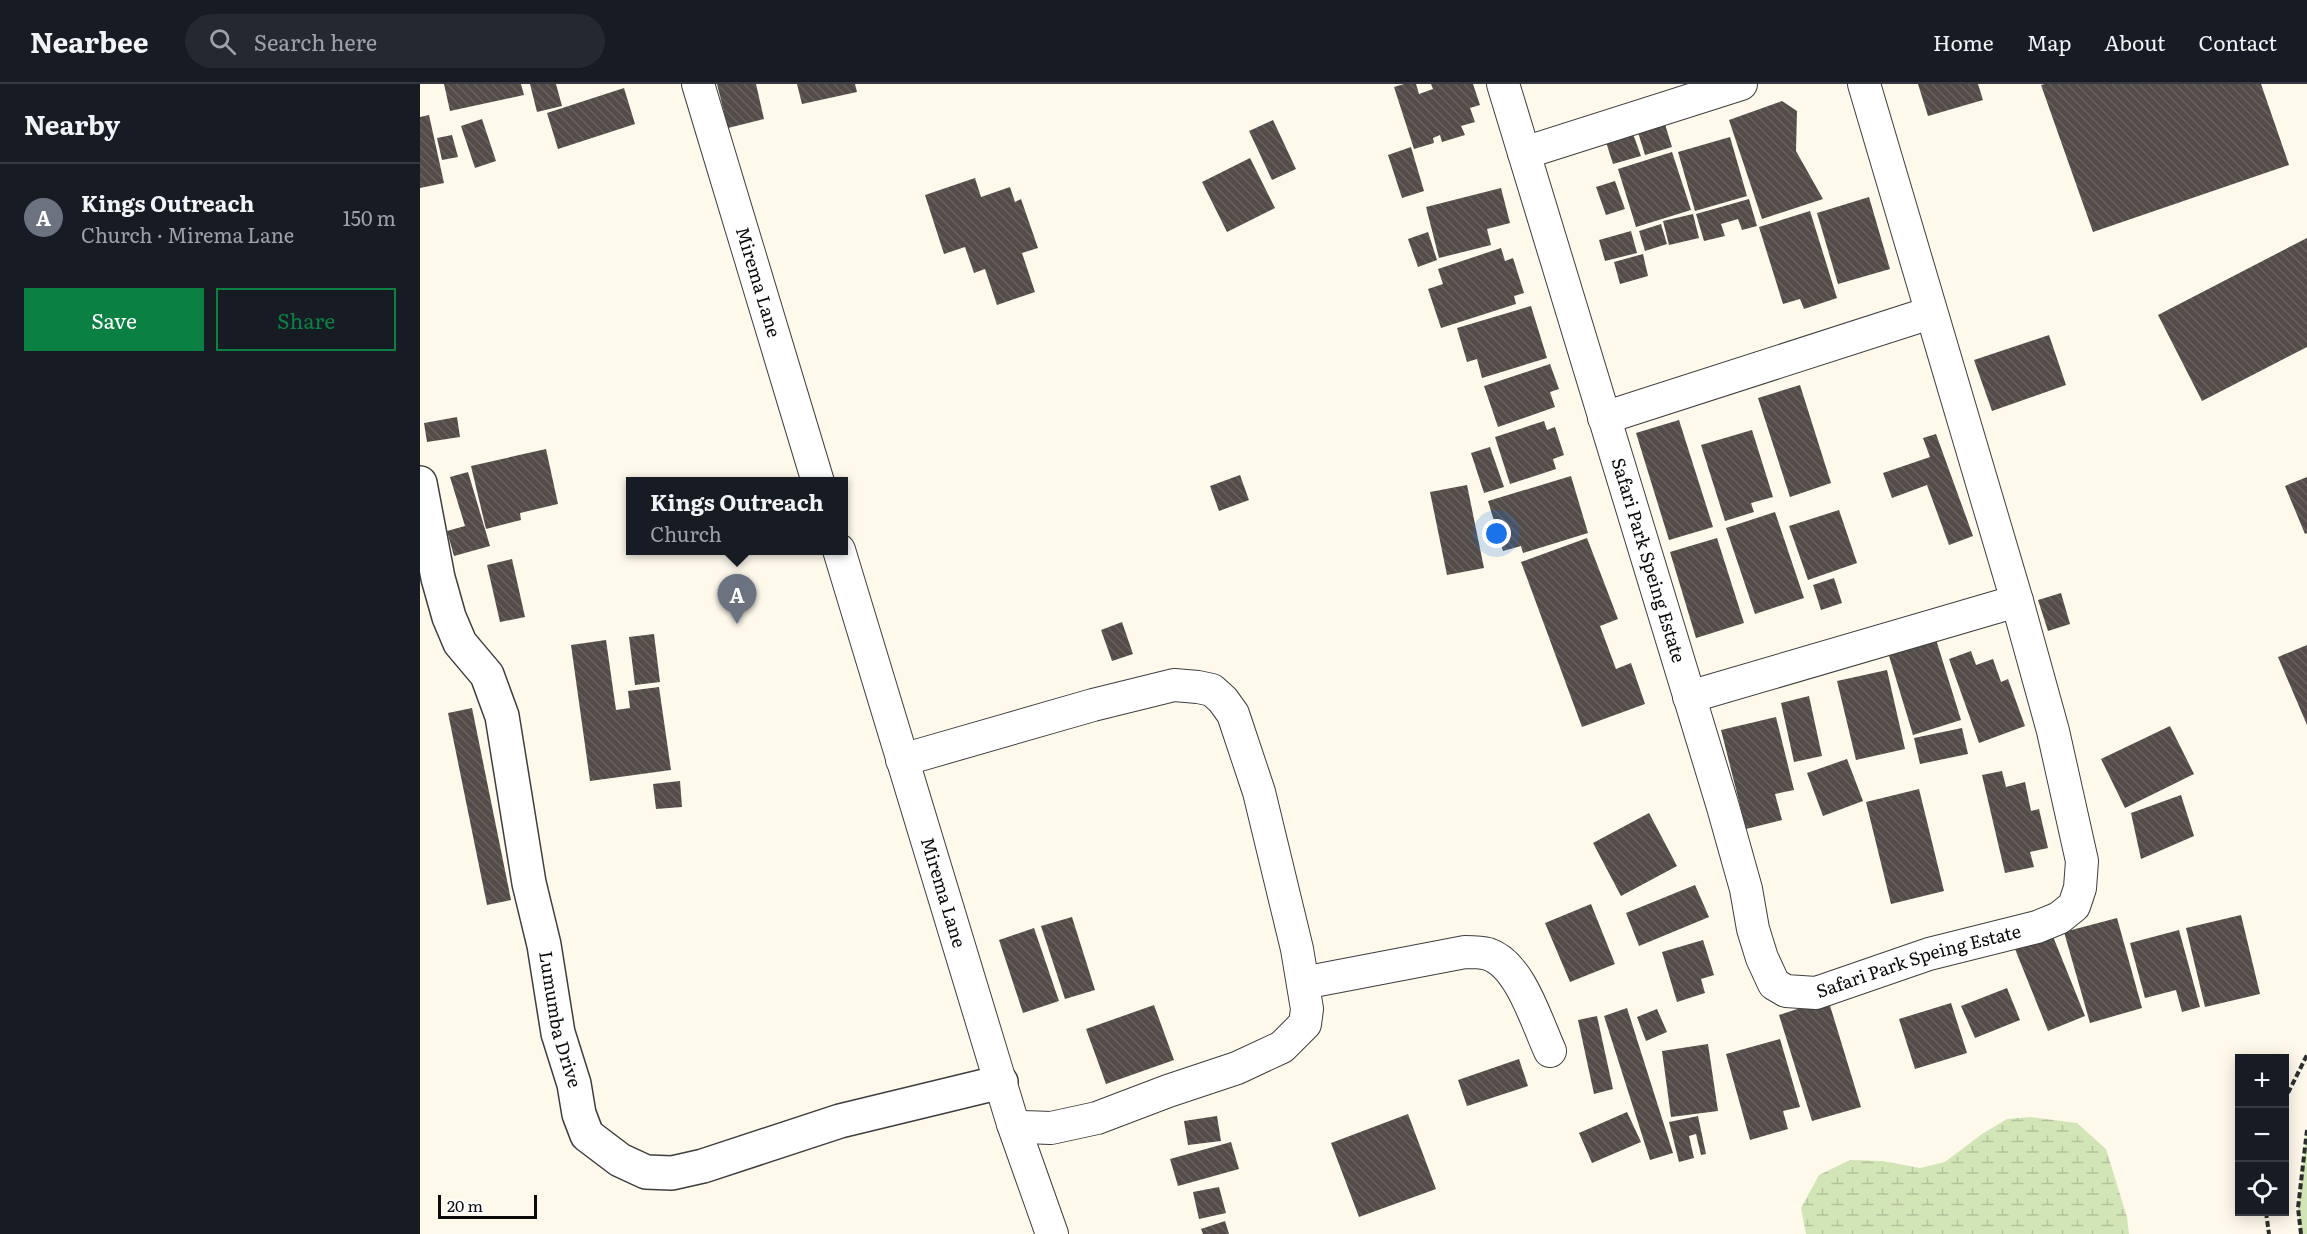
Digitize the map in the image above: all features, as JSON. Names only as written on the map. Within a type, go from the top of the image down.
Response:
[{"type":"street","name":"Mirema Lane","points":[[698,84],[816,477]]},
{"type":"street","name":"Safari Park Speing Estate","points":[[1503,84],[1729,828],[1762,958],[1774,984],[1786,991],[1816,993],[1929,954],[2037,927],[2059,918],[2074,906],[2080,888],[2082,861],[2053,731],[2017,601],[1864,84]]},
{"type":"street","points":[[1524,153],[1741,84]]},
{"type":"street","points":[[1604,418],[1930,313]]},
{"type":"street","name":"Lumumba Drive","points":[[420,483],[429,580],[460,643],[487,675],[502,716],[529,884],[543,945],[558,1033],[574,1084],[579,1114],[586,1135],[602,1148],[646,1172],[672,1173],[714,1163],[840,1121],[1001,1082]]},
{"type":"street","name":"Mirema Lane","points":[[840,555],[1013,1124],[1052,1234]]},
{"type":"street","points":[[1689,697],[2017,601]]},
{"type":"street","points":[[902,760],[1093,705],[1174,685],[1198,687],[1212,690],[1233,714],[1259,792],[1303,982],[1307,1009],[1305,1024],[1282,1047],[1237,1068],[1097,1118],[1051,1128],[1024,1127],[1013,1124]]},
{"type":"street","points":[[1303,982],[1465,951],[1489,954],[1506,966],[1521,984],[1550,1051]]},
{"type":"path","points":[[2289,1091],[2307,1055]]},
{"type":"path","points":[[2301,1234],[2298,1208],[2307,1130]]},
{"type":"path","points":[[2267,1216],[2269,1234]]},
{"type":"green space","points":[[2030,1117],[2077,1123],[2106,1149],[2127,1217],[2129,1234],[1806,1234],[1801,1208],[1819,1175],[1850,1160],[1882,1161],[1920,1168],[1945,1162],[1982,1134],[2007,1119]]},
{"type":"green space","points":[[2307,1130],[2307,1234],[2301,1234],[2298,1208]]},
{"type":"building","points":[[444,84],[521,84],[524,95],[450,111]]},
{"type":"building","points":[[530,84],[556,84],[562,106],[537,112]]},
{"type":"building","points":[[717,84],[756,84],[764,119],[728,128]]},
{"type":"building","points":[[797,84],[855,84],[857,92],[802,104]]},
{"type":"building","points":[[1416,84],[1419,94],[1433,89],[1431,84],[1473,84],[1480,105],[1470,108],[1475,122],[1461,126],[1465,135],[1442,142],[1440,135],[1433,138],[1434,143],[1414,149],[1394,87]]},
{"type":"building","points":[[1918,84],[1978,84],[1983,100],[1928,116]]},
{"type":"building","points":[[2261,84],[2289,165],[2093,232],[2041,85]]},
{"type":"building","points":[[624,88],[635,124],[558,149],[547,113]]},
{"type":"building","points":[[1782,101],[1797,111],[1796,151],[1823,199],[1762,219],[1729,120]]},
{"type":"building","points":[[429,115],[444,183],[420,188],[420,117]]},
{"type":"building","points":[[482,119],[496,161],[475,168],[461,126]]},
{"type":"building","points":[[1273,120],[1296,169],[1272,180],[1249,131]]},
{"type":"building","points":[[1664,121],[1672,147],[1645,155],[1637,129]]},
{"type":"building","points":[[1632,131],[1641,156],[1613,164],[1605,139]]},
{"type":"building","points":[[452,135],[458,157],[442,160],[437,138]]},
{"type":"building","points":[[1730,137],[1747,196],[1695,211],[1678,152]]},
{"type":"building","points":[[1411,147],[1424,191],[1402,198],[1388,155]]},
{"type":"building","points":[[1672,152],[1691,210],[1636,227],[1618,169]]},
{"type":"building","points":[[1250,158],[1275,208],[1227,232],[1202,182]]},
{"type":"building","points":[[975,178],[981,197],[1010,187],[1015,202],[1021,199],[1038,248],[1022,253],[1035,292],[997,305],[985,269],[974,273],[965,247],[944,254],[925,195]]},
{"type":"building","points":[[1615,181],[1625,209],[1606,215],[1596,187]]},
{"type":"building","points":[[1501,188],[1510,223],[1487,229],[1491,245],[1439,258],[1426,207]]},
{"type":"building","points":[[1869,197],[1890,269],[1838,284],[1817,213]]},
{"type":"building","points":[[1749,199],[1757,226],[1742,230],[1738,219],[1721,224],[1725,236],[1704,241],[1696,214]]},
{"type":"building","points":[[1810,211],[1837,298],[1804,309],[1800,299],[1783,304],[1759,227]]},
{"type":"building","points":[[1693,214],[1699,238],[1669,245],[1663,221]]},
{"type":"building","points":[[1661,224],[1667,244],[1645,251],[1639,231]]},
{"type":"building","points":[[1631,231],[1637,253],[1605,261],[1599,240]]},
{"type":"building","points":[[1428,232],[1437,260],[1418,267],[1408,239]]},
{"type":"building","points":[[2307,238],[2307,347],[2202,401],[2158,315]]},
{"type":"building","points":[[1501,248],[1505,261],[1513,258],[1524,293],[1514,296],[1516,304],[1441,328],[1428,289],[1443,284],[1438,269]]},
{"type":"building","points":[[1643,254],[1648,276],[1620,284],[1614,262]]},
{"type":"building","points":[[1531,306],[1547,358],[1482,378],[1477,359],[1467,362],[1457,328]]},
{"type":"building","points":[[2049,335],[2066,385],[1992,411],[1974,360]]},
{"type":"building","points":[[1550,364],[1559,389],[1550,392],[1555,407],[1498,427],[1484,386]]},
{"type":"building","points":[[1800,385],[1831,483],[1790,497],[1758,398]]},
{"type":"building","points":[[457,417],[460,437],[427,442],[424,423]]},
{"type":"building","points":[[1679,420],[1713,527],[1669,540],[1636,433]]},
{"type":"building","points":[[1544,421],[1547,430],[1555,427],[1564,455],[1553,459],[1556,469],[1510,484],[1495,437]]},
{"type":"building","points":[[1752,430],[1773,497],[1751,503],[1754,512],[1725,521],[1701,445]]},
{"type":"building","points":[[1936,434],[1973,536],[1949,545],[1927,485],[1892,498],[1883,473],[1930,457],[1923,438]]},
{"type":"building","points":[[1490,447],[1504,487],[1484,493],[1471,453]]},
{"type":"building","points":[[546,449],[558,504],[520,513],[521,520],[486,529],[471,466]]},
{"type":"building","points":[[468,472],[490,546],[454,556],[447,531],[465,526],[450,477]]},
{"type":"building","points":[[1240,475],[1249,500],[1219,511],[1210,486]]},
{"type":"building","points":[[1571,476],[1588,533],[1523,553],[1521,546],[1503,551],[1488,501]]},
{"type":"building","points":[[2307,477],[2307,533],[2305,534],[2285,486]]},
{"type":"building","points":[[1467,485],[1484,568],[1447,575],[1430,492]]},
{"type":"building","points":[[1839,510],[1857,563],[1808,580],[1789,526]]},
{"type":"building","points":[[1775,512],[1804,598],[1755,614],[1726,528]]},
{"type":"building","points":[[1587,538],[1618,619],[1600,626],[1616,669],[1631,663],[1645,704],[1582,727],[1521,562]]},
{"type":"building","points":[[1717,538],[1744,623],[1696,638],[1670,552]]},
{"type":"building","points":[[512,559],[525,617],[500,622],[487,565]]},
{"type":"building","points":[[1834,578],[1842,603],[1821,610],[1813,585]]},
{"type":"building","points":[[2061,593],[2070,624],[2048,631],[2038,600]]},
{"type":"building","points":[[1122,622],[1133,654],[1112,661],[1101,630]]},
{"type":"building","points":[[1934,633],[1961,720],[1913,735],[1886,646]]},
{"type":"building","points":[[654,634],[660,682],[635,685],[629,637]]},
{"type":"building","points":[[606,640],[616,710],[630,708],[628,691],[659,687],[671,770],[590,781],[571,645]]},
{"type":"building","points":[[2307,645],[2307,725],[2278,657]]},
{"type":"building","points":[[1971,651],[1976,665],[1993,659],[2001,682],[2008,679],[2025,726],[1979,743],[1949,659]]},
{"type":"building","points":[[1887,670],[1905,749],[1856,760],[1837,681]]},
{"type":"building","points":[[1809,696],[1822,756],[1794,762],[1781,703]]},
{"type":"building","points":[[472,708],[511,900],[487,905],[448,713]]},
{"type":"building","points":[[1776,717],[1794,790],[1775,794],[1782,820],[1746,829],[1721,730]]},
{"type":"building","points":[[2170,726],[2194,774],[2125,808],[2101,759]]},
{"type":"building","points":[[1962,728],[1968,754],[1920,764],[1914,738]]},
{"type":"building","points":[[1847,759],[1863,801],[1823,816],[1807,773]]},
{"type":"building","points":[[2002,771],[2006,787],[2025,782],[2031,811],[2039,809],[2048,848],[2030,852],[2034,867],[2005,873],[1982,775]]},
{"type":"building","points":[[680,781],[682,807],[656,809],[653,784]]},
{"type":"building","points":[[1919,789],[1944,891],[1891,904],[1866,802]]},
{"type":"building","points":[[2181,795],[2194,836],[2141,859],[2131,813]]},
{"type":"building","points":[[1649,813],[1677,866],[1621,896],[1593,843]]},
{"type":"building","points":[[1695,885],[1709,917],[1639,946],[1626,913]]},
{"type":"building","points":[[1591,904],[1615,964],[1570,982],[1545,923]]},
{"type":"building","points":[[2241,915],[2260,994],[2205,1007],[2186,928]]},
{"type":"building","points":[[1072,917],[1095,990],[1065,999],[1041,926]]},
{"type":"building","points":[[2117,918],[2142,1008],[2090,1023],[2064,932]]},
{"type":"building","points":[[1034,928],[1059,1001],[1023,1013],[999,940]]},
{"type":"building","points":[[2179,930],[2200,1007],[2182,1012],[2176,990],[2145,998],[2130,943]]},
{"type":"building","points":[[2052,934],[2085,1016],[2048,1031],[2015,949]]},
{"type":"building","points":[[1703,940],[1714,975],[1701,979],[1705,993],[1677,1002],[1662,952]]},
{"type":"building","points":[[2007,988],[2020,1020],[1975,1038],[1961,1006]]},
{"type":"building","points":[[1828,999],[1861,1107],[1812,1121],[1779,1015]]},
{"type":"building","points":[[1951,1003],[1967,1053],[1915,1069],[1899,1019]]},
{"type":"building","points":[[1154,1005],[1174,1060],[1106,1084],[1086,1029]]},
{"type":"building","points":[[1627,1008],[1673,1153],[1650,1160],[1604,1016]]},
{"type":"building","points":[[1657,1009],[1667,1032],[1646,1041],[1637,1017]]},
{"type":"building","points":[[1597,1016],[1613,1089],[1594,1094],[1578,1020]]},
{"type":"building","points":[[1780,1039],[1800,1107],[1783,1111],[1788,1129],[1750,1140],[1726,1054]]},
{"type":"building","points":[[1708,1044],[1718,1111],[1671,1117],[1662,1051]]},
{"type":"building","points":[[1519,1059],[1528,1086],[1467,1106],[1458,1080]]},
{"type":"building","points":[[1627,1112],[1641,1142],[1592,1163],[1579,1133]]},
{"type":"building","points":[[1408,1114],[1436,1189],[1359,1217],[1331,1143]]},
{"type":"building","points":[[1217,1116],[1221,1141],[1188,1145],[1184,1121]]},
{"type":"building","points":[[1698,1116],[1706,1154],[1701,1155],[1696,1134],[1689,1136],[1694,1158],[1679,1162],[1669,1122]]},
{"type":"building","points":[[1231,1142],[1239,1169],[1178,1186],[1170,1159]]},
{"type":"building","points":[[1219,1187],[1226,1213],[1199,1219],[1193,1192]]},
{"type":"building","points":[[1225,1221],[1229,1234],[1203,1234],[1201,1229]]},
{"type":"place","name":"Kings Outreach","points":[[737,624]]}]
